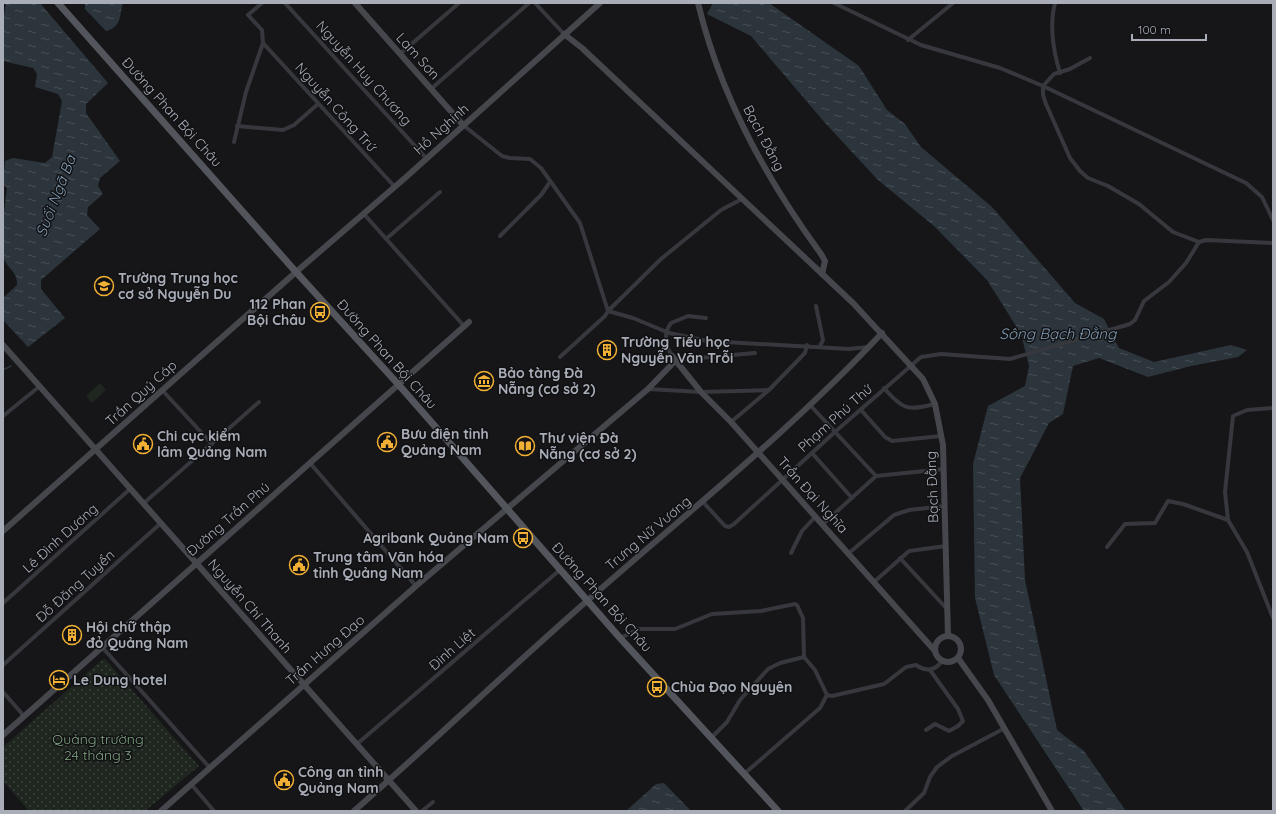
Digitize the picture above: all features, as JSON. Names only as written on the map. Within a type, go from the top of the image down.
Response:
[{"type":"main road","name":"Đường Phan Bội Châu","points":[[58,3],[296,272],[398,384],[620,638],[778,811]]},
{"type":"street","points":[[234,142],[246,92],[263,43],[262,30],[248,15],[262,3]]},
{"type":"street","name":"Nguyễn Huy Chương","points":[[285,3],[426,158]]},
{"type":"street","name":"Lam Sơn","points":[[355,3],[463,125]]},
{"type":"street","points":[[400,54],[459,3]]},
{"type":"street","points":[[431,89],[529,3]]},
{"type":"street","points":[[535,3],[564,34]]},
{"type":"street","name":"Hồ Nghinh","points":[[296,272],[600,3]]},
{"type":"street","name":"Bạch Đằng","points":[[698,3],[720,74],[748,140],[788,206],[825,261],[822,274]]},
{"type":"street","points":[[834,3],[908,40],[1000,68],[1043,86],[1246,183],[1260,194],[1273,220]]},
{"type":"street","points":[[908,40],[953,3]]},
{"type":"street","points":[[1055,3],[1052,19],[1053,38],[1060,73]]},
{"type":"street","name":"Bạch Đằng","points":[[564,34],[582,48],[822,274],[882,333],[923,379],[935,404],[941,436],[944,469],[948,636]]},
{"type":"street","name":"Nguyễn Công Trứ","points":[[263,43],[394,186]]},
{"type":"street","points":[[1090,58],[1051,77],[1043,86],[1044,99],[1070,158],[1080,171],[1088,178],[1108,186],[1138,204],[1173,232],[1199,242],[1206,240],[1273,243]]},
{"type":"street","points":[[237,126],[283,130],[294,125],[318,104]]},
{"type":"street","points":[[463,125],[502,156],[534,161],[541,168],[580,223],[608,311]]},
{"type":"street","points":[[500,236],[542,195],[550,182]]},
{"type":"street","points":[[386,238],[440,192]]},
{"type":"street","points":[[560,357],[605,316],[608,311],[661,259],[721,210],[742,199]]},
{"type":"street","points":[[363,213],[464,326]]},
{"type":"street","points":[[911,365],[926,355],[1010,359],[1114,329],[1133,322],[1144,301],[1169,282],[1186,263],[1199,242]]},
{"type":"street","name":"Trần Quý Cáp","points":[[3,531],[296,272]]},
{"type":"street","points":[[816,306],[822,340],[820,346]]},
{"type":"street","points":[[608,311],[633,318],[666,332],[707,341],[807,345],[849,349],[869,346]]},
{"type":"street","points":[[706,318],[696,316],[683,317],[671,323],[666,332],[667,345],[674,358],[755,353]]},
{"type":"street","name":"Đường Trần Phú","points":[[3,735],[469,322]]},
{"type":"street","name":"Trưng Nữ Vương","points":[[354,811],[587,600],[703,502],[810,405],[882,333]]},
{"type":"street","name":"Nguyễn Chí Thanh","points":[[3,345],[416,811]]},
{"type":"street","points":[[731,422],[769,390],[805,353],[807,345]]},
{"type":"street","name":"Trần Hưng Đạo","points":[[161,811],[416,586],[648,389],[674,358]]},
{"type":"street","name":"Trần Đại Nghĩa","points":[[674,358],[701,392],[731,422],[782,481],[816,516],[935,651]]},
{"type":"street","name":"Phạm Phú Thứ","points":[[703,502],[725,526],[729,527],[911,365]]},
{"type":"street","points":[[3,416],[40,386]]},
{"type":"street","points":[[884,388],[894,400],[906,408],[916,409],[935,404]]},
{"type":"street","points":[[648,389],[701,392],[769,390]]},
{"type":"street","points":[[162,390],[212,444]]},
{"type":"street","points":[[144,503],[259,402]]},
{"type":"street","points":[[810,405],[836,431],[876,476]]},
{"type":"street","points":[[1273,408],[1247,410],[1233,416],[1225,492],[1228,520],[1247,552],[1273,618]]},
{"type":"street","points":[[861,410],[885,437],[892,441],[941,436]]},
{"type":"street","points":[[812,453],[852,498]]},
{"type":"street","points":[[310,463],[416,586]]},
{"type":"street","points":[[823,524],[876,476],[944,469]]},
{"type":"street","name":"Lê Đình Dương","points":[[3,603],[131,488]]},
{"type":"street","points":[[1107,547],[1125,524],[1148,522],[1155,523],[1168,501],[1183,504],[1228,520]]},
{"type":"street","points":[[849,553],[894,515],[909,510],[945,506]]},
{"type":"street","points":[[792,553],[802,531],[816,516]]},
{"type":"street","name":"Đỗ Đăng Tuyển","points":[[3,665],[161,523]]},
{"type":"street","points":[[874,582],[909,551],[946,546]]},
{"type":"street","points":[[900,558],[947,609]]},
{"type":"street","name":"Đinh Liệt","points":[[357,744],[561,569]]},
{"type":"street","points":[[620,638],[639,629],[675,629],[712,614],[761,611],[795,604],[798,605],[803,618],[804,657],[815,670],[827,695]]},
{"type":"street","points":[[948,636],[956,639],[961,646],[958,658],[950,662],[942,661],[936,655],[935,651],[937,642],[948,636]]},
{"type":"street","points":[[102,647],[210,768]]},
{"type":"street","points":[[711,738],[727,722],[740,700],[768,670],[780,663],[804,657]]},
{"type":"street","points":[[958,658],[988,700],[1052,811]]},
{"type":"street","points":[[930,670],[938,666],[942,661]]},
{"type":"street","points":[[827,695],[832,696],[884,684],[896,673],[911,665],[930,670],[958,709],[963,721],[949,731],[936,724],[926,730]]},
{"type":"street","points":[[3,692],[24,716]]},
{"type":"street","points":[[744,774],[820,708],[827,695]]},
{"type":"street","points":[[905,811],[924,793],[930,777],[937,766],[952,756],[1005,728]]},
{"type":"street","points":[[191,784],[214,811]]},
{"type":"street","points":[[422,811],[433,802]]},
{"type":"green space","points":[[100,383],[106,390],[92,403],[86,396]]},
{"type":"green space","name":"Quảng trường 24 tháng 3","points":[[103,659],[105,659],[199,766],[145,811],[29,811],[3,781],[3,747]]},
{"type":"water","points":[[6,3],[40,3],[108,83],[86,104],[86,113],[120,161],[100,178],[98,186],[103,194],[88,207],[87,215],[100,229],[41,280],[41,289],[65,318],[28,347],[3,320],[3,298],[17,285],[16,277],[5,261],[2,251],[3,223],[7,188],[3,184],[5,161],[13,158],[45,163],[52,157],[62,101],[58,94],[35,87],[37,74],[33,68],[3,61],[3,21]]},
{"type":"water","points":[[85,3],[123,3],[119,20],[115,27],[106,31],[85,9]]},
{"type":"water","name":"Sông Bạch Đằng","points":[[713,3],[769,3],[859,66],[887,110],[905,124],[921,147],[992,207],[1075,303],[1104,319],[1119,348],[1154,362],[1231,345],[1247,350],[1238,357],[1191,366],[1148,377],[1099,358],[1073,366],[1063,414],[1049,423],[1020,478],[1025,580],[1057,730],[1084,751],[1126,811],[1084,811],[994,675],[975,598],[973,464],[988,406],[1025,386],[1029,366],[1021,334],[987,280],[934,226],[878,180],[826,124],[751,36],[707,14]]},
{"type":"water","points":[[664,783],[691,811],[626,811],[656,784]]},
{"type":"waterway","name":"Suối Ngã Ba","points":[[3,370],[11,366]]},
{"type":"place","name":"Trường Trung học cơ sở Nguyễn Du","points":[[104,286]]},
{"type":"place","name":"112 Phan Bội Châu","points":[[320,312]]},
{"type":"place","name":"Trường Tiểu học Nguyễn Văn Trỗi","points":[[607,350]]},
{"type":"place","name":"Bảo tàng Đà Nẵng (cơ sở 2)","points":[[484,381]]},
{"type":"place","name":"Bưu điện tỉnh Quảng Nam","points":[[387,442]]},
{"type":"place","name":"Chi cục kiểm lâm Quảng Nam","points":[[143,444]]},
{"type":"place","name":"Thư viện Đà Nẵng (cơ sở 2)","points":[[525,446]]},
{"type":"place","name":"Agribank Quảng Nam","points":[[523,538]]},
{"type":"place","name":"Trung tâm Văn hóa tỉnh Quảng Nam","points":[[299,565]]},
{"type":"place","name":"Hội chữ thập đỏ Quảng Nam","points":[[72,635]]},
{"type":"place","name":"Le Dung hotel","points":[[59,680]]},
{"type":"place","name":"Chùa Đạo Nguyên","points":[[657,687]]},
{"type":"place","name":"Công an tỉnh Quảng Nam","points":[[284,780]]}]
